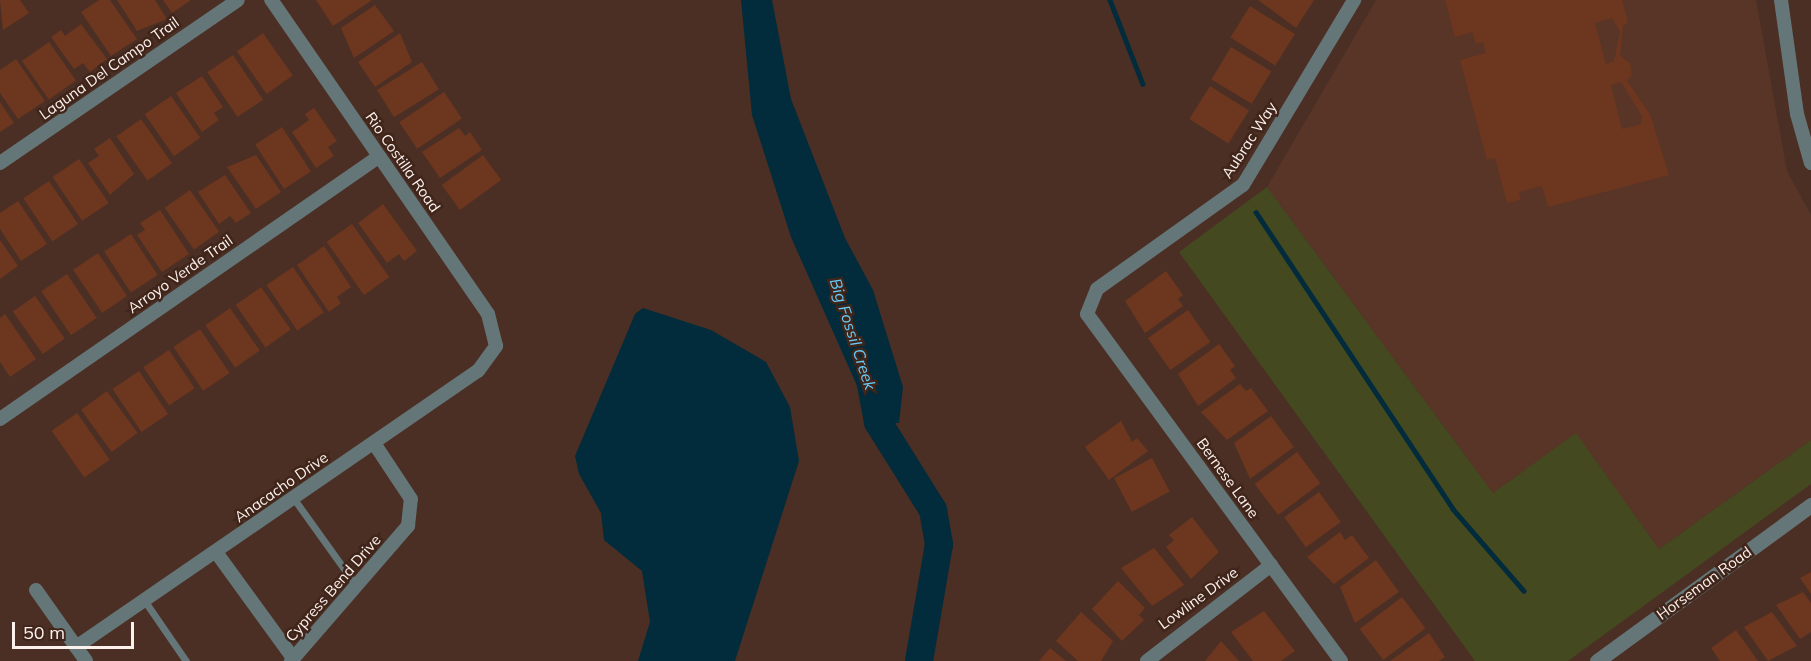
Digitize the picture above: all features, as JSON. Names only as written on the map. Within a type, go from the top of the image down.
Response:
[{"type":"street","name":"Laguna Del Campo Trail","points":[[0,163],[238,0]]},
{"type":"street","name":"Rio Costilla Road","points":[[271,0],[488,314],[496,346]]},
{"type":"street","name":"Aubrac Way","points":[[1087,314],[1097,289],[1243,185],[1354,0]]},
{"type":"street","points":[[1782,0],[1797,114],[1811,163]]},
{"type":"street","name":"Arroyo Verde Trail","points":[[0,419],[379,157]]},
{"type":"street","name":"Bernese Lane","points":[[1087,314],[1341,661]]},
{"type":"street","name":"Anacacho Drive","points":[[76,647],[478,371],[496,346]]},
{"type":"street","name":"Cypress Bend Drive","points":[[292,660],[358,589],[408,526],[413,508],[374,443]]},
{"type":"street","name":"Horseman Road","points":[[1597,661],[1811,505]]},
{"type":"street","points":[[216,552],[292,660]]},
{"type":"street","name":"Lowline Drive","points":[[1148,661],[1271,565]]},
{"type":"street","points":[[36,590],[87,661]]},
{"type":"lane","points":[[294,499],[358,589]]},
{"type":"lane","points":[[144,600],[186,661]]},
{"type":"shaded area","points":[[1376,0],[1756,0],[1787,171],[1811,215],[1811,440],[1659,549],[1576,434],[1493,493],[1267,187]]},
{"type":"green space","points":[[1267,187],[1493,493],[1576,433],[1659,549],[1811,440],[1811,484],[1568,661],[1475,661],[1179,252]]},
{"type":"water","points":[[741,0],[772,0],[791,99],[845,238],[873,290],[903,387],[899,423],[888,423],[862,397],[791,237],[752,115]]},
{"type":"water","points":[[643,308],[711,330],[766,362],[790,407],[799,461],[735,661],[638,661],[650,622],[642,571],[604,540],[601,513],[579,474],[575,456],[635,314]]},
{"type":"water","points":[[929,602],[935,608],[925,661],[912,661],[919,618]]},
{"type":"building","points":[[0,0],[20,0],[29,13],[3,30]]},
{"type":"building","points":[[99,0],[110,0],[137,39],[111,56],[81,12]]},
{"type":"building","points":[[117,0],[155,0],[167,19],[137,31]]},
{"type":"building","points":[[163,0],[191,0],[172,13]]},
{"type":"building","points":[[316,0],[372,0],[333,26]]},
{"type":"building","points":[[1258,0],[1314,0],[1296,28]]},
{"type":"building","points":[[1445,0],[1622,0],[1628,23],[1623,25],[1620,56],[1630,63],[1632,75],[1627,81],[1650,114],[1669,175],[1548,207],[1542,186],[1519,192],[1521,200],[1507,203],[1495,158],[1487,160],[1460,60],[1486,53],[1483,42],[1476,44],[1472,32],[1455,37]],"holes":[[[1612,18],[1620,32],[1614,61],[1606,64],[1595,23]],[[1621,82],[1642,116],[1641,124],[1622,129],[1611,85]]]},
{"type":"building","points":[[375,5],[394,31],[354,58],[341,28]]},
{"type":"building","points":[[1250,6],[1295,34],[1275,65],[1230,37]]},
{"type":"building","points":[[81,24],[107,59],[90,72],[83,63],[74,69],[51,37],[61,30],[65,36]]},
{"type":"building","points":[[263,33],[293,76],[267,94],[237,51]]},
{"type":"building","points":[[400,33],[412,62],[375,87],[358,62]]},
{"type":"building","points":[[49,42],[76,81],[49,99],[22,61]]},
{"type":"building","points":[[1231,47],[1271,71],[1252,104],[1211,80]]},
{"type":"building","points":[[233,55],[263,100],[237,117],[207,72]]},
{"type":"building","points":[[16,59],[45,101],[18,119],[0,93],[0,70]]},
{"type":"building","points":[[422,62],[439,89],[394,117],[377,90]]},
{"type":"building","points":[[202,76],[223,107],[214,113],[219,120],[202,132],[176,93]]},
{"type":"building","points":[[1210,86],[1249,110],[1228,143],[1189,119]]},
{"type":"building","points":[[444,92],[462,119],[417,149],[399,122]]},
{"type":"building","points":[[171,96],[200,138],[174,156],[145,114]]},
{"type":"building","points":[[0,102],[14,123],[0,132]]},
{"type":"building","points":[[314,108],[337,141],[328,147],[334,156],[316,168],[292,132],[309,120],[305,114]]},
{"type":"building","points":[[141,119],[172,163],[147,180],[116,136]]},
{"type":"building","points":[[282,127],[311,171],[284,189],[255,144]]},
{"type":"building","points":[[459,128],[465,136],[470,132],[482,150],[440,178],[422,152]]},
{"type":"building","points":[[110,138],[134,174],[110,195],[88,163],[99,156],[94,149]]},
{"type":"building","points":[[256,155],[281,192],[256,209],[227,167]]},
{"type":"building","points":[[483,155],[501,180],[460,210],[442,185]]},
{"type":"building","points":[[79,159],[109,203],[82,221],[52,177]]},
{"type":"building","points":[[225,175],[251,213],[236,223],[230,216],[219,224],[198,192]]},
{"type":"building","points":[[49,181],[78,224],[52,241],[23,198]]},
{"type":"building","points":[[190,190],[219,232],[194,250],[165,208]]},
{"type":"building","points":[[18,201],[47,244],[21,261],[0,229],[0,213]]},
{"type":"building","points":[[383,204],[417,251],[404,261],[399,254],[387,263],[358,223]]},
{"type":"building","points":[[160,210],[189,254],[162,272],[137,235],[145,230],[140,223]]},
{"type":"building","points":[[352,224],[389,277],[364,295],[327,242]]},
{"type":"building","points":[[131,234],[158,275],[131,293],[104,251]]},
{"type":"building","points":[[0,240],[18,266],[0,279]]},
{"type":"building","points":[[324,246],[351,287],[337,297],[341,303],[329,312],[297,265]]},
{"type":"building","points":[[98,253],[127,296],[102,313],[73,270]]},
{"type":"building","points":[[293,267],[324,313],[297,330],[266,285]]},
{"type":"building","points":[[1166,271],[1183,295],[1178,299],[1183,306],[1145,333],[1125,301]]},
{"type":"building","points":[[67,274],[97,318],[71,335],[41,291]]},
{"type":"building","points":[[261,287],[291,330],[265,347],[236,305]]},
{"type":"building","points":[[35,296],[65,339],[43,354],[13,311]]},
{"type":"building","points":[[230,308],[260,351],[235,368],[205,325]]},
{"type":"building","points":[[1188,310],[1210,342],[1170,370],[1148,338]]},
{"type":"building","points":[[5,314],[36,359],[10,377],[0,362],[0,318]]},
{"type":"building","points":[[200,329],[230,373],[203,391],[173,347]]},
{"type":"building","points":[[1219,344],[1235,366],[1230,370],[1236,378],[1198,406],[1178,374]]},
{"type":"building","points":[[169,350],[195,388],[169,405],[143,367]]},
{"type":"building","points":[[139,371],[168,414],[142,432],[112,389]]},
{"type":"building","points":[[1240,384],[1246,391],[1251,388],[1268,411],[1227,440],[1201,412]]},
{"type":"building","points":[[107,391],[138,433],[112,452],[81,410]]},
{"type":"building","points":[[77,413],[110,460],[84,477],[52,431]]},
{"type":"building","points":[[1271,416],[1294,447],[1250,479],[1234,443]]},
{"type":"building","points":[[1121,421],[1132,442],[1137,438],[1148,451],[1109,480],[1085,447]]},
{"type":"building","points":[[1297,452],[1320,483],[1278,515],[1255,484]]},
{"type":"building","points":[[1152,458],[1170,492],[1132,512],[1114,478]]},
{"type":"building","points":[[1319,492],[1341,522],[1306,547],[1284,517]]},
{"type":"building","points":[[1192,517],[1219,552],[1191,579],[1166,547],[1174,540],[1169,535]]},
{"type":"building","points":[[1340,532],[1345,540],[1352,535],[1369,558],[1334,584],[1307,557]]},
{"type":"building","points":[[1154,548],[1184,585],[1152,606],[1121,568]]},
{"type":"building","points":[[1376,560],[1399,592],[1355,623],[1340,587]]},
{"type":"building","points":[[1811,572],[1811,594],[1800,578]]},
{"type":"building","points":[[1118,581],[1145,608],[1139,615],[1144,620],[1122,641],[1092,609]]},
{"type":"building","points":[[1803,592],[1811,603],[1811,632],[1800,639],[1776,605]]},
{"type":"building","points":[[1402,597],[1425,628],[1383,660],[1360,629]]},
{"type":"building","points":[[1264,611],[1295,651],[1281,661],[1253,661],[1231,632]]},
{"type":"building","points":[[1081,612],[1113,641],[1101,661],[1078,661],[1056,641]]},
{"type":"building","points":[[1772,612],[1797,646],[1768,661],[1744,627]]},
{"type":"building","points":[[1736,630],[1758,661],[1720,661],[1711,648]]},
{"type":"building","points":[[1429,633],[1445,657],[1439,661],[1390,661]]},
{"type":"building","points":[[1221,641],[1239,661],[1205,661]]},
{"type":"building","points":[[1050,648],[1066,661],[1039,661]]},
{"type":"waterway","points":[[1110,0],[1143,84]]},
{"type":"waterway","points":[[1256,212],[1453,509],[1524,591]]},
{"type":"waterway","name":"Big Fossil Creek","points":[[869,374],[878,422],[933,510],[939,544],[919,661]]}]
